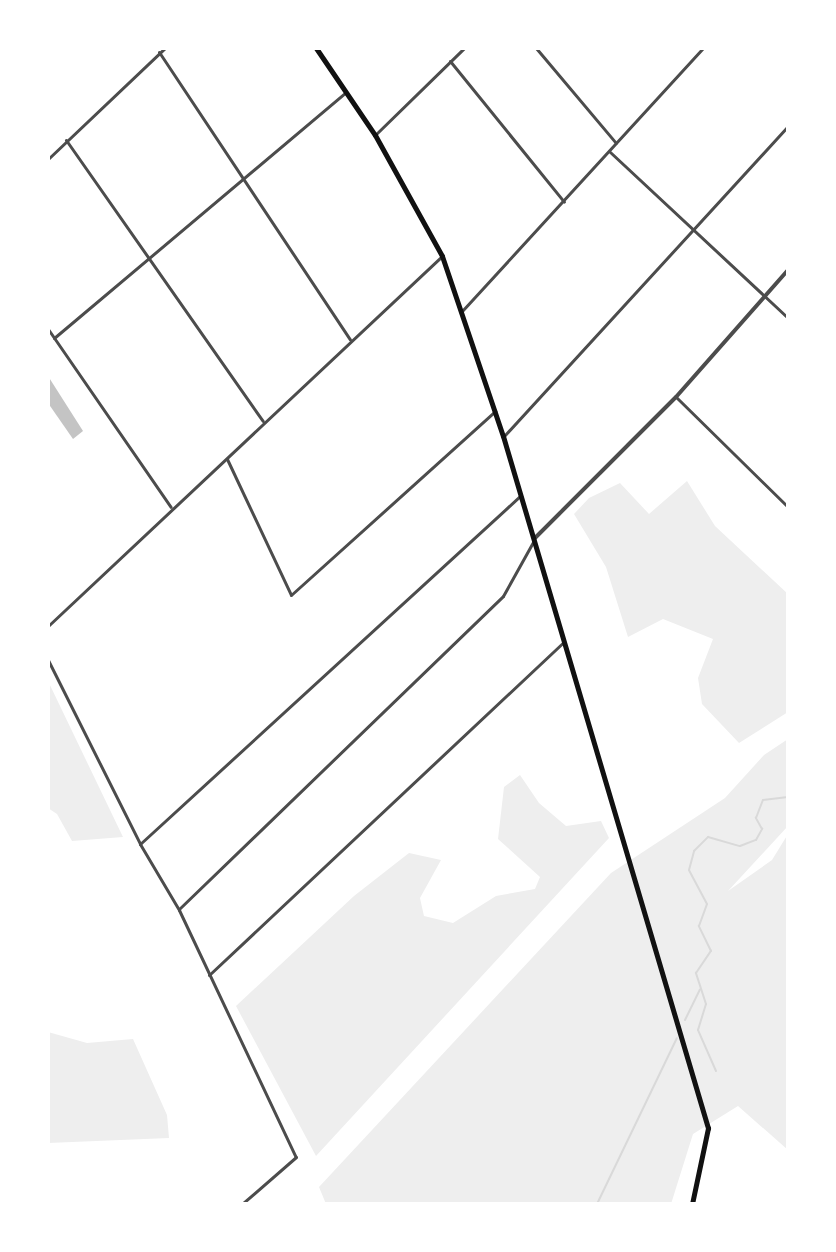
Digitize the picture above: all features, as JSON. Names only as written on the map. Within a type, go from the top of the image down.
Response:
[{"type":"main road","points":[[316,48],[375,135],[442,256],[495,411],[708,1128],[692,1204]]},
{"type":"street","points":[[48,159],[165,48]]},
{"type":"street","points":[[375,135],[464,48]]},
{"type":"street","points":[[536,48],[617,144]]},
{"type":"street","points":[[460,313],[703,48]]},
{"type":"street","points":[[159,52],[350,339]]},
{"type":"street","points":[[450,61],[564,202]]},
{"type":"street","points":[[54,338],[346,92]]},
{"type":"street","points":[[503,436],[788,126]]},
{"type":"street","points":[[66,140],[263,421]]},
{"type":"street","points":[[610,152],[788,318]]},
{"type":"street","points":[[48,626],[171,507],[442,256]]},
{"type":"street","points":[[179,910],[503,596],[535,538],[676,397],[788,270]]},
{"type":"street","points":[[48,329],[171,507]]},
{"type":"street","points":[[676,397],[788,507]]},
{"type":"street","points":[[226,458],[291,595],[495,411]]},
{"type":"street","points":[[140,844],[520,496]]},
{"type":"street","points":[[209,975],[565,641]]},
{"type":"street","points":[[48,660],[140,844],[179,910],[296,1157],[242,1204]]},
{"type":"shaded area","points":[[687,481],[715,526],[788,594],[788,712],[739,743],[702,704],[698,678],[713,639],[663,619],[628,637],[606,567],[574,514],[589,498],[620,483],[649,514]]},
{"type":"shaded area","points":[[48,681],[123,837],[72,841],[57,814],[48,808]]},
{"type":"shaded area","points":[[788,739],[788,826],[728,891],[772,860],[788,834],[788,1150],[738,1106],[693,1134],[671,1204],[326,1204],[319,1187],[611,873],[725,798],[764,755]]},
{"type":"shaded area","points":[[520,775],[539,803],[566,826],[601,821],[609,838],[316,1156],[236,1006],[354,896],[409,853],[441,860],[420,898],[424,916],[453,923],[496,896],[535,889],[540,877],[498,839],[504,787]]},
{"type":"shaded area","points":[[48,1032],[87,1043],[133,1039],[167,1115],[169,1138],[48,1143]]},
{"type":"building","points":[[48,376],[83,431],[73,439],[48,403]]},
{"type":"waterway","points":[[716,1071],[698,1030],[706,1004],[696,973],[711,951],[699,926],[707,904],[689,870],[694,851],[708,837],[740,846],[756,840],[762,829],[756,818],[763,800],[788,797]]},
{"type":"waterway","points":[[685,1020],[700,989]]},
{"type":"waterway","points":[[597,1204],[677,1038]]}]
